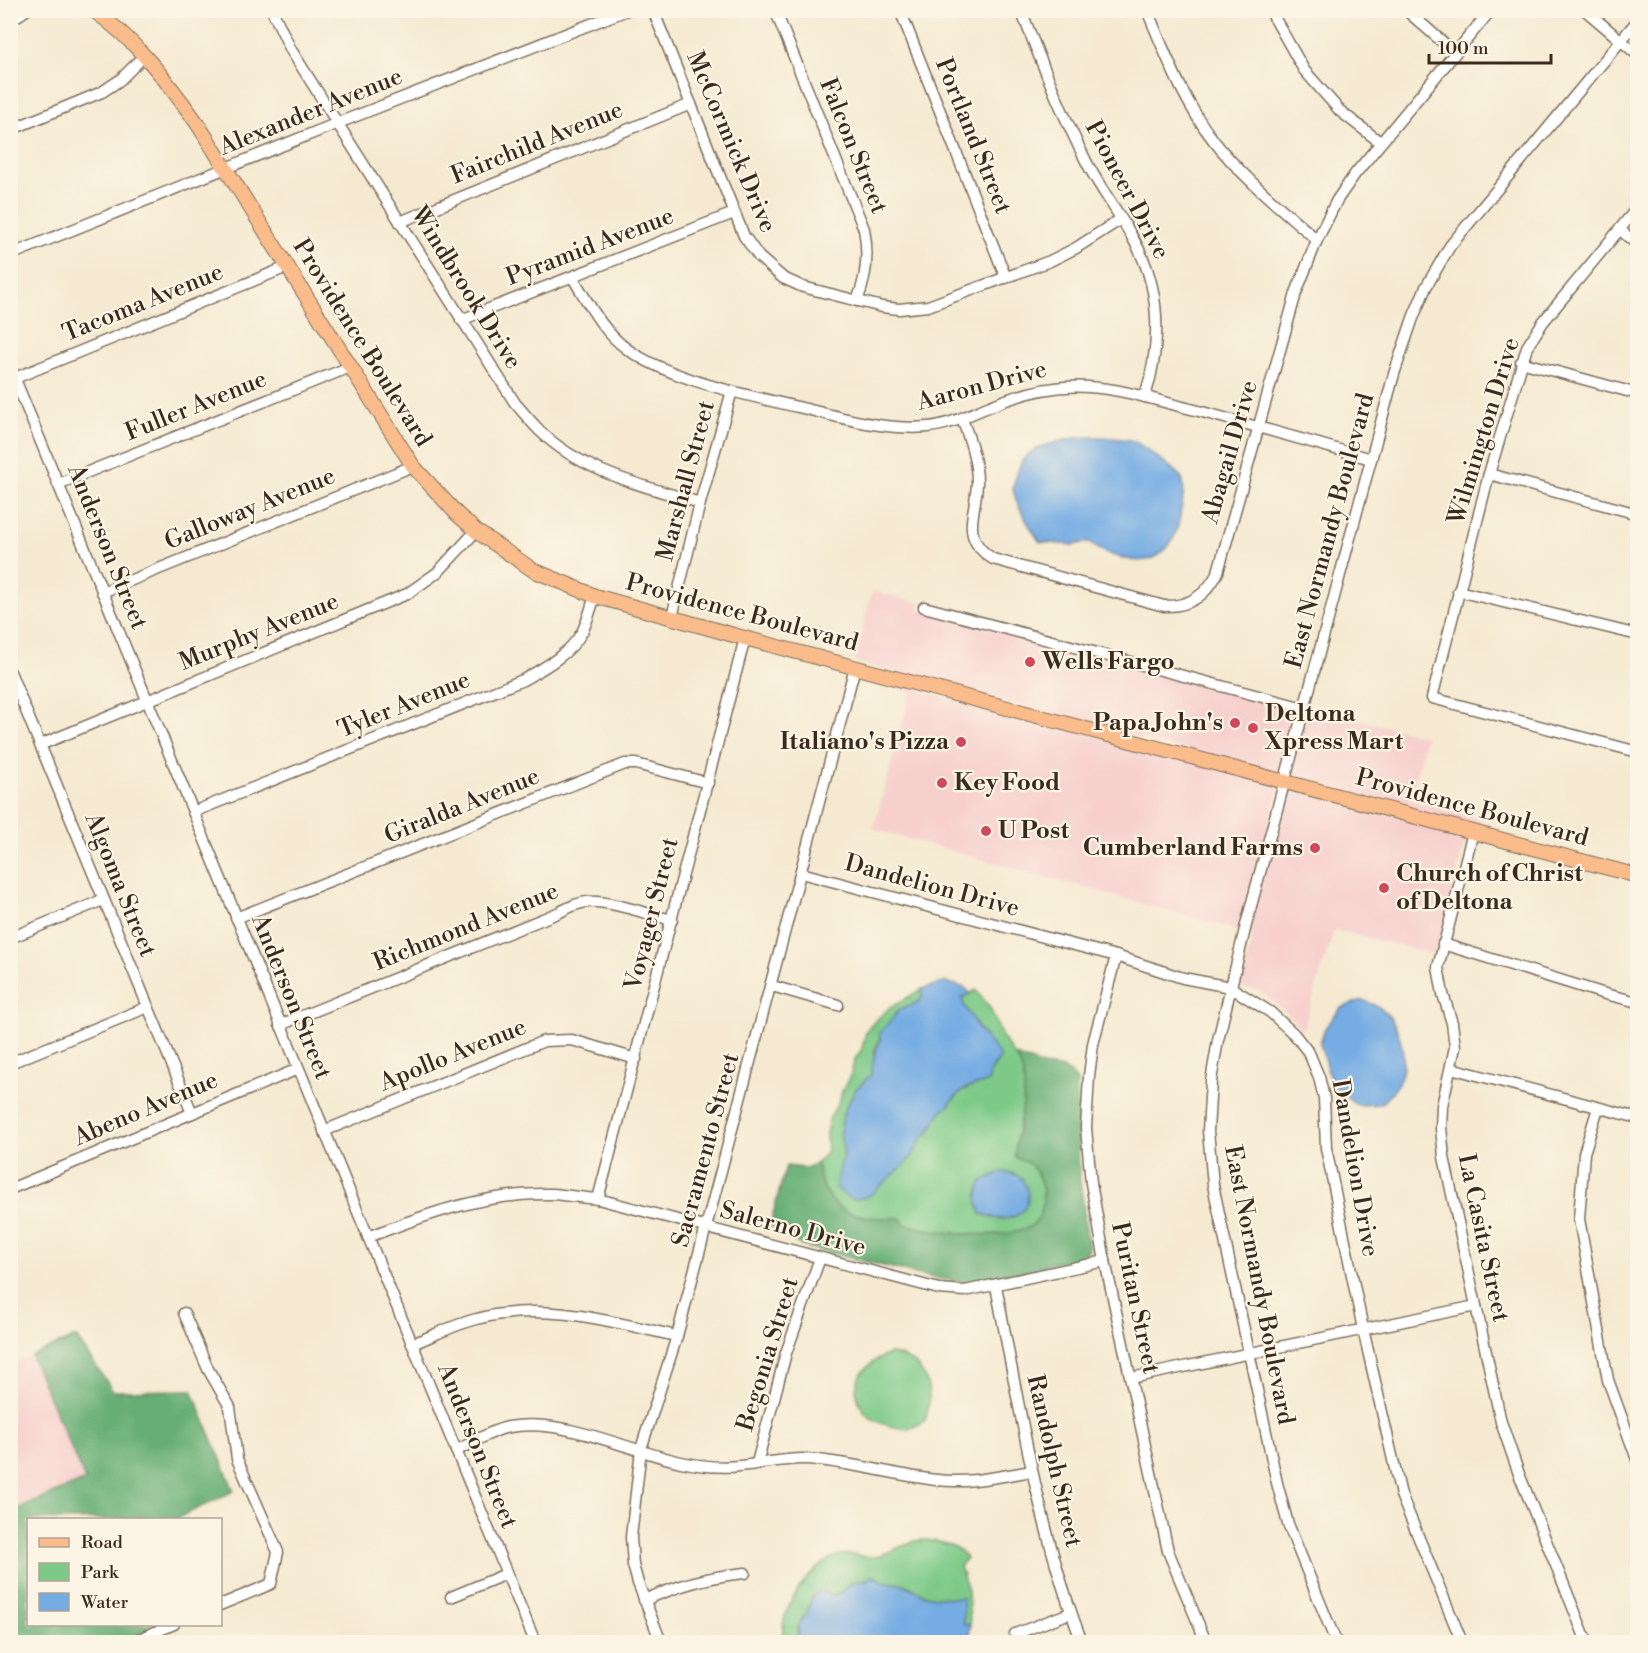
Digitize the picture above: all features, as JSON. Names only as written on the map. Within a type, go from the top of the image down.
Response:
[{"type":"main road","name":"Providence Boulevard","points":[[93,10],[145,56],[169,84],[226,168],[412,466],[476,531],[533,570],[595,596],[745,638],[1638,876]]},
{"type":"street","points":[[10,12],[17,15],[26,10]]},
{"type":"street","name":"Windbrook Drive","points":[[272,10],[291,50],[515,403],[541,432],[600,471],[700,503]]},
{"type":"street","name":"Alexander Avenue","points":[[10,255],[627,10]]},
{"type":"street","name":"McCormick Drive","points":[[653,10],[744,236],[772,270],[803,287],[899,309],[928,306],[1050,261],[1076,248],[1120,219]]},
{"type":"street","name":"Falcon Street","points":[[776,10],[864,230],[868,249],[867,264],[857,301]]},
{"type":"street","name":"Portland Street","points":[[900,10],[1006,278]]},
{"type":"street","name":"Pioneer Drive","points":[[1021,10],[1058,103],[1087,164],[1142,253],[1152,283],[1158,322],[1156,357],[1145,397]]},
{"type":"street","points":[[1147,10],[1168,61],[1199,120],[1214,141],[1246,178],[1317,240]]},
{"type":"street","points":[[1270,10],[1304,70],[1340,111],[1380,142]]},
{"type":"street","points":[[1406,10],[1455,52]]},
{"type":"street","name":"Abagail Drive","points":[[962,419],[974,454],[977,483],[971,531],[984,553],[993,559],[1170,606],[1196,600],[1212,584],[1218,572],[1296,293],[1317,240],[1337,200],[1380,142],[1491,10]]},
{"type":"street","points":[[1585,10],[1638,55]]},
{"type":"street","name":"East Normandy Boulevard","points":[[1336,1642],[1288,1524],[1248,1354],[1213,1185],[1208,1131],[1211,1082],[1230,987],[1394,374],[1413,318],[1426,287],[1450,246],[1638,20]]},
{"type":"street","points":[[10,130],[102,92],[120,80],[145,56]]},
{"type":"street","name":"Fairchild Avenue","points":[[400,222],[691,104]]},
{"type":"street","name":"Wilmington Drive","points":[[1638,207],[1542,322],[1527,347],[1489,474],[1432,698],[1638,752]]},
{"type":"street","name":"Pyramid Avenue","points":[[461,320],[734,213]]},
{"type":"street","points":[[1619,229],[1638,245]]},
{"type":"street","name":"Tacoma Avenue","points":[[15,378],[287,267]]},
{"type":"street","name":"Aaron Drive","points":[[573,278],[600,324],[625,348],[663,369],[732,391],[863,422],[905,428],[930,427],[962,419],[1026,393],[1060,386],[1092,387],[1145,397],[1371,459]]},
{"type":"street","points":[[1521,362],[1638,394]]},
{"type":"street","name":"Anderson Street","points":[[10,367],[535,1642]]},
{"type":"street","name":"Fuller Avenue","points":[[58,484],[350,367]]},
{"type":"street","name":"Marshall Street","points":[[672,617],[700,503],[732,391]]},
{"type":"street","name":"Galloway Avenue","points":[[102,592],[412,466]]},
{"type":"street","points":[[1489,474],[1638,514]]},
{"type":"street","name":"Murphy Avenue","points":[[40,745],[407,594],[438,572],[476,531]]},
{"type":"street","points":[[1458,591],[1638,635]]},
{"type":"street","name":"Tyler Avenue","points":[[193,812],[523,680],[549,665],[569,648],[582,632],[595,596]]},
{"type":"street","points":[[924,607],[1304,708]]},
{"type":"street","name":"Voyager Street","points":[[598,1199],[745,638]]},
{"type":"street","name":"Sacramento Street","points":[[661,1642],[633,1565],[631,1537],[640,1449],[677,1336],[772,987],[855,667]]},
{"type":"street","name":"Algoma Street","points":[[10,672],[192,1113]]},
{"type":"street","name":"Giralda Avenue","points":[[236,918],[625,764],[636,764],[708,783]]},
{"type":"street","name":"La Casita Street","points":[[1473,832],[1438,967],[1452,1023],[1455,1047],[1442,1106],[1441,1128],[1444,1157],[1501,1422],[1519,1474],[1587,1642]]},
{"type":"street","name":"Dandelion Drive","points":[[801,873],[1116,956],[1183,978],[1230,987],[1270,1012],[1294,1034],[1309,1053],[1319,1077],[1324,1098],[1326,1148],[1363,1329],[1401,1495],[1462,1642]]},
{"type":"street","points":[[10,938],[103,900]]},
{"type":"street","name":"Richmond Avenue","points":[[280,1025],[573,905],[601,902],[672,920]]},
{"type":"street","points":[[1443,944],[1638,1002]]},
{"type":"street","name":"Puritan Street","points":[[1116,956],[1093,1044],[1089,1076],[1086,1128],[1090,1183],[1168,1551],[1206,1642]]},
{"type":"street","points":[[772,987],[838,1005]]},
{"type":"street","points":[[10,1063],[148,1007]]},
{"type":"street","name":"Apollo Avenue","points":[[324,1131],[544,1041],[572,1040],[636,1059]]},
{"type":"street","points":[[1451,1068],[1638,1118]]},
{"type":"street","name":"Abeno Avenue","points":[[10,1189],[298,1069]]},
{"type":"street","points":[[1598,1108],[1584,1153],[1579,1219],[1608,1380],[1638,1462]]},
{"type":"street","name":"Salerno Drive","points":[[368,1237],[445,1208],[483,1200],[553,1194],[598,1199],[939,1289],[965,1291],[996,1286],[1105,1261]]},
{"type":"street","name":"Begonia Street","points":[[757,1463],[786,1353],[820,1258]]},
{"type":"street","name":"Randolph Street","points":[[996,1286],[1032,1471],[1070,1613],[1082,1642]]},
{"type":"street","points":[[1131,1378],[1476,1306]]},
{"type":"street","points":[[412,1344],[476,1319],[514,1311],[553,1311],[581,1315],[677,1336]]},
{"type":"street","points":[[184,1313],[208,1370],[230,1407],[237,1459],[278,1552],[270,1584],[222,1604]]},
{"type":"street","points":[[456,1450],[507,1427],[531,1424],[547,1425],[681,1462],[712,1466],[740,1466],[807,1459],[887,1470],[939,1481],[985,1479],[1032,1471]]},
{"type":"street","points":[[644,1600],[711,1577],[745,1573]]},
{"type":"street","points":[[451,1597],[506,1574]]},
{"type":"street","points":[[1015,1634],[1070,1613]]},
{"type":"street","points":[[132,1642],[169,1626]]},
{"type":"shaded area","points":[[872,591],[920,603],[918,610],[1298,711],[1282,776],[854,662]]},
{"type":"shaded area","points":[[858,674],[1280,784],[1240,931],[873,829],[911,693]]},
{"type":"shaded area","points":[[1309,707],[1426,736],[1410,800],[1481,820],[1478,829],[1291,778]]},
{"type":"shaded area","points":[[1288,786],[1467,835],[1436,955],[1334,930],[1303,1031],[1283,1010],[1258,990],[1239,987],[1253,935],[1248,934]]},
{"type":"shaded area","points":[[31,1356],[85,1480],[11,1512],[11,1364]]},
{"type":"green space","points":[[922,989],[922,998],[917,1003],[895,1013],[893,1020],[883,1030],[875,1049],[872,1075],[856,1089],[844,1111],[840,1134],[844,1152],[839,1171],[869,1196],[903,1166],[942,1110],[960,1092],[973,1086],[990,1072],[1000,1058],[965,1009],[962,998],[976,990],[990,1008],[1002,1037],[1022,1067],[1025,1097],[1018,1128],[1015,1157],[1031,1165],[1041,1183],[1042,1205],[1036,1222],[1025,1229],[1010,1233],[952,1233],[904,1224],[900,1218],[869,1217],[856,1214],[834,1203],[827,1193],[817,1163],[827,1152],[826,1133],[830,1117],[840,1100],[855,1059],[862,1049],[866,1032],[888,1009]],"holes":[[[999,1173],[1013,1173],[1023,1179],[992,1217],[981,1214],[981,1182]]]},
{"type":"green space","points":[[1016,1056],[1043,1066],[1065,1069],[1077,1080],[1079,1172],[1089,1250],[1079,1258],[972,1283],[933,1278],[802,1246],[770,1225],[786,1166],[806,1168],[817,1163],[821,1180],[834,1204],[856,1215],[900,1218],[904,1224],[917,1227],[972,1234],[1010,1233],[1025,1229],[1036,1222],[1042,1205],[1041,1183],[1032,1166],[1015,1157],[1024,1093],[1024,1080]]},
{"type":"green space","points":[[76,1337],[113,1391],[192,1390],[234,1491],[178,1518],[27,1518],[27,1626],[162,1626],[122,1642],[11,1642],[10,1512],[85,1480],[31,1356]]},
{"type":"green space","points":[[889,1354],[914,1363],[927,1384],[929,1402],[926,1418],[908,1429],[877,1422],[868,1416],[857,1395],[858,1380],[862,1373],[881,1357]]},
{"type":"green space","points":[[919,1540],[945,1543],[966,1558],[960,1567],[968,1591],[970,1624],[964,1625],[959,1598],[930,1596],[875,1576],[852,1583],[832,1596],[820,1591],[808,1605],[806,1615],[801,1619],[798,1627],[798,1642],[784,1642],[785,1617],[790,1604],[807,1578],[817,1568],[839,1555],[876,1556]]},
{"type":"water","points":[[1101,437],[1133,441],[1181,477],[1183,497],[1179,522],[1171,543],[1156,557],[1147,560],[1122,558],[1108,554],[1089,542],[1072,545],[1040,542],[1020,508],[1013,486],[1025,457],[1041,447],[1061,441]]},
{"type":"water","points":[[946,982],[965,988],[970,993],[962,998],[964,1005],[1000,1058],[990,1071],[989,1080],[966,1088],[942,1110],[928,1133],[921,1139],[913,1155],[903,1166],[869,1196],[852,1199],[837,1188],[836,1183],[844,1152],[840,1134],[844,1111],[856,1089],[871,1075],[880,1033],[900,1009],[917,1003],[922,998],[922,989]]},
{"type":"water","points":[[1362,1000],[1379,1007],[1390,1017],[1402,1047],[1403,1068],[1400,1078],[1393,1091],[1380,1104],[1358,1105],[1340,1092],[1330,1080],[1320,1043],[1325,1028],[1341,1008]]},
{"type":"water","points":[[1002,1172],[1018,1175],[1024,1182],[1028,1196],[1024,1209],[1019,1214],[1001,1219],[981,1214],[977,1199],[981,1182]]},
{"type":"water","points":[[871,1575],[879,1580],[903,1584],[925,1595],[963,1598],[964,1624],[970,1624],[969,1642],[798,1642],[799,1623],[806,1615],[812,1597],[820,1591],[832,1596],[842,1592],[852,1582],[868,1580]]},
{"type":"place","name":"Wells Fargo","points":[[1030,662]]},
{"type":"place","name":"Papa John's","points":[[1235,723]]},
{"type":"place","name":"Deltona Xpress Mart","points":[[1253,728]]},
{"type":"place","name":"Italiano's Pizza","points":[[961,742]]},
{"type":"place","name":"Key Food","points":[[942,783]]},
{"type":"place","name":"U Post","points":[[986,831]]},
{"type":"place","name":"Cumberland Farms","points":[[1315,848]]},
{"type":"place","name":"Church of Christ of Deltona","points":[[1384,888]]}]
